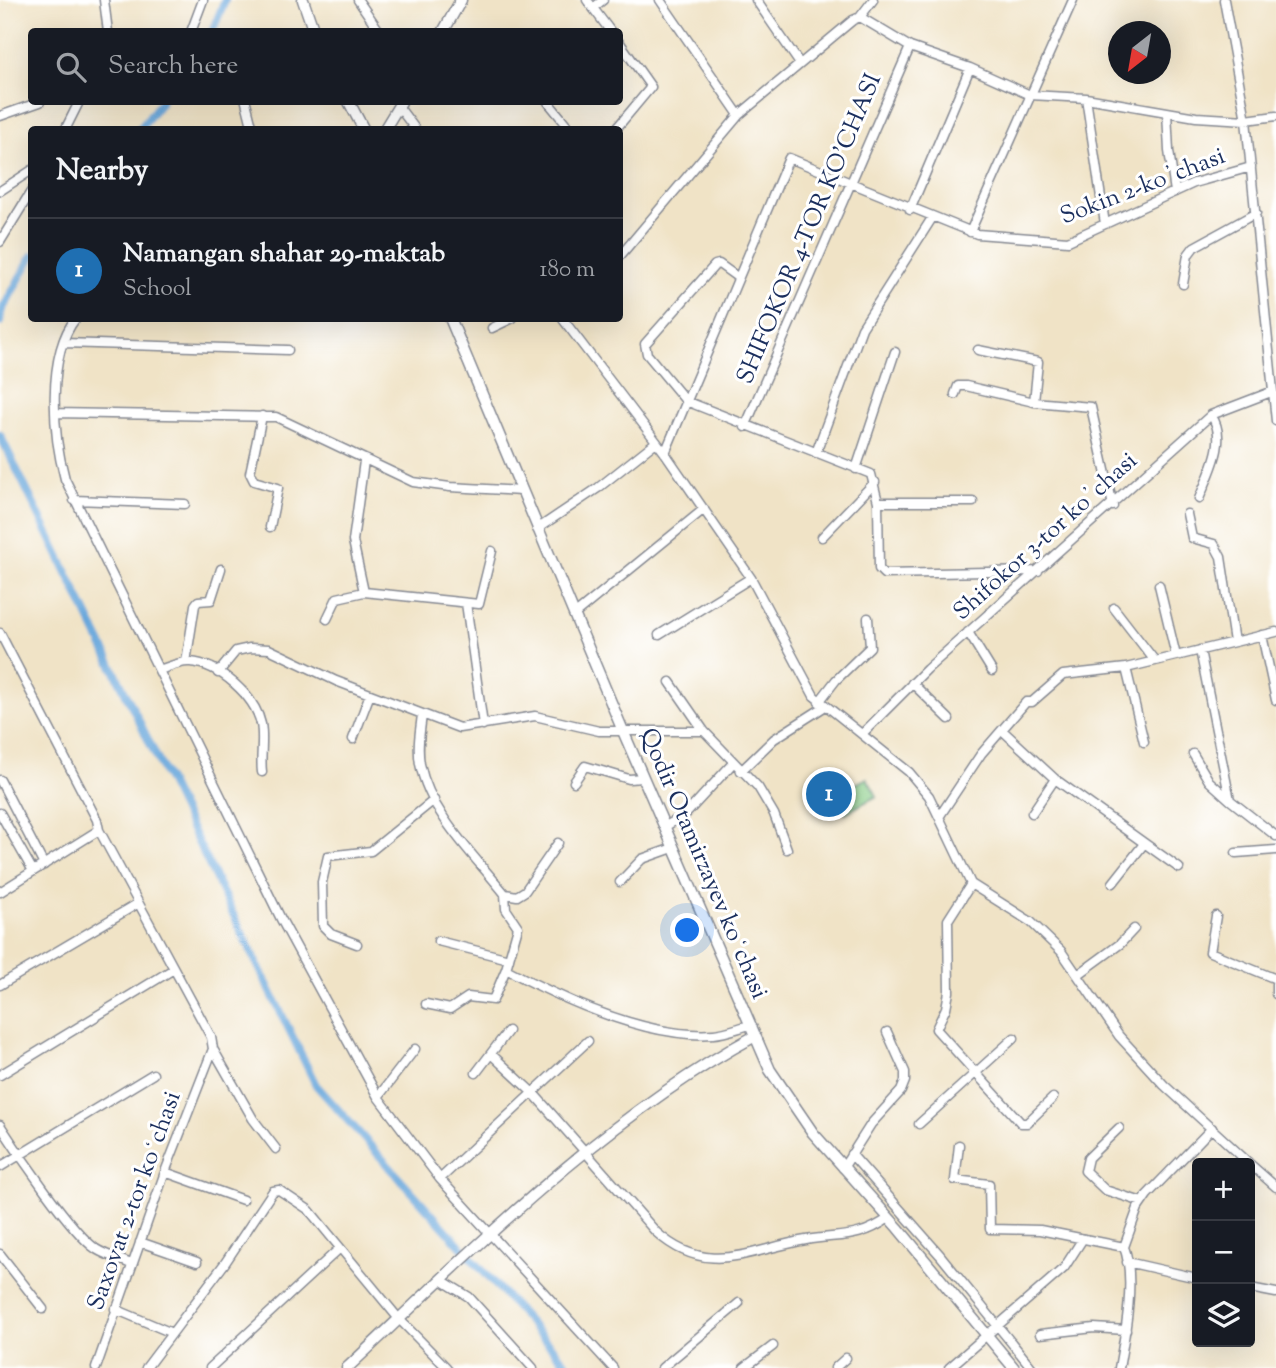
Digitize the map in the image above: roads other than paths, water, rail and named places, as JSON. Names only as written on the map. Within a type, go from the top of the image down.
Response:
[{"type":"main road","points":[[303,0],[313,28]]},
{"type":"main road","points":[[445,28],[459,1]]},
{"type":"main road","points":[[351,105],[362,126]]},
{"type":"main road","points":[[386,126],[398,105]]},
{"type":"main road","name":"Qodir Otamirzayev koʻchasi","points":[[452,322],[622,731],[770,1070],[793,1106],[843,1168],[898,1228],[1014,1368]]},
{"type":"main road","points":[[347,1368],[586,1153],[683,1078],[755,1036]]},
{"type":"street","points":[[104,0],[108,28]]},
{"type":"street","points":[[192,28],[203,0]]},
{"type":"street","points":[[358,0],[377,28]]},
{"type":"street","points":[[603,0],[590,4],[608,28]]},
{"type":"street","points":[[660,0],[739,116]]},
{"type":"street","points":[[755,0],[800,64]]},
{"type":"street","points":[[623,252],[739,116],[853,20],[860,18],[873,0]]},
{"type":"street","points":[[970,232],[1073,0]]},
{"type":"street","points":[[1224,0],[1246,120],[1272,343],[1271,392],[1276,421]]},
{"type":"street","points":[[860,18],[910,47],[970,68],[1030,95],[1086,98],[1167,112],[1246,120],[1276,116]]},
{"type":"street","points":[[618,126],[651,88],[623,47]]},
{"type":"street","name":"SHIFOKOR 4-TOR KO'CHASI","points":[[745,427],[849,181],[910,47]]},
{"type":"street","points":[[910,209],[970,68]]},
{"type":"street","points":[[1086,98],[1105,224]]},
{"type":"street","points":[[0,116],[31,105]]},
{"type":"street","points":[[67,126],[78,105]]},
{"type":"street","points":[[247,105],[252,126]]},
{"type":"street","points":[[400,105],[413,126]]},
{"type":"street","points":[[550,105],[568,126]]},
{"type":"street","points":[[1167,112],[1168,151],[1175,192]]},
{"type":"street","name":"Sokin 2-koʼchasi","points":[[737,277],[789,158],[970,232],[1068,241],[1175,192],[1251,167]]},
{"type":"street","points":[[0,191],[28,173]]},
{"type":"street","points":[[0,242],[28,196]]},
{"type":"street","points":[[1183,284],[1191,250],[1256,214]]},
{"type":"street","points":[[816,453],[862,328],[932,218]]},
{"type":"street","points":[[665,453],[685,401],[737,277],[719,264],[715,265],[645,344],[648,354],[685,401],[745,427],[871,474],[878,502],[879,569],[884,574],[1038,571]]},
{"type":"street","points":[[74,322],[58,365],[55,413],[60,463],[74,500],[281,919],[378,1097],[440,1180],[613,1368]]},
{"type":"street","points":[[492,328],[505,322]]},
{"type":"street","points":[[565,322],[665,453],[751,578],[821,704],[909,772],[929,796],[971,884],[1031,922],[1061,951],[1119,1036],[1164,1085],[1245,1158]]},
{"type":"street","points":[[64,343],[288,350]]},
{"type":"street","points":[[978,350],[1038,362],[1034,402]]},
{"type":"street","points":[[856,469],[895,352]]},
{"type":"street","points":[[955,394],[958,386],[966,386],[1034,402],[1091,407],[1113,506]]},
{"type":"street","name":"Shifokor 3-tor koʼchasi","points":[[862,734],[912,683],[1113,506],[1210,415],[1271,392]]},
{"type":"street","points":[[55,413],[262,416],[285,420],[364,461],[413,482],[521,491]]},
{"type":"street","points":[[1199,499],[1217,448],[1217,424],[1210,415]]},
{"type":"street","points":[[262,416],[250,473],[254,481],[278,488],[270,527]]},
{"type":"street","points":[[537,529],[598,488],[656,442]]},
{"type":"street","points":[[364,461],[353,541],[364,592]]},
{"type":"street","points":[[822,537],[874,482]]},
{"type":"street","points":[[74,500],[185,504]]},
{"type":"street","points":[[878,502],[973,502]]},
{"type":"street","points":[[574,615],[704,509]]},
{"type":"street","points":[[1187,514],[1192,538],[1214,544],[1221,557],[1234,642]]},
{"type":"street","points":[[327,619],[337,598],[364,592],[466,603],[482,602],[492,551]]},
{"type":"street","points":[[186,662],[195,603],[211,600],[221,569]]},
{"type":"street","points":[[659,635],[751,578]]},
{"type":"street","points":[[1159,585],[1176,656]]},
{"type":"street","points":[[466,603],[483,725]]},
{"type":"street","points":[[1114,608],[1155,660]]},
{"type":"street","points":[[741,771],[774,739],[821,704],[870,647],[868,618]]},
{"type":"street","points":[[0,632],[137,904],[211,1037],[212,1049],[253,1119],[276,1149]]},
{"type":"street","points":[[968,632],[992,671]]},
{"type":"street","points":[[939,817],[981,754],[1026,702],[1032,702],[1062,675],[1126,668],[1276,632]]},
{"type":"street","points":[[1262,635],[1276,700]]},
{"type":"street","points":[[218,673],[236,651],[250,648],[269,649],[370,694],[459,728],[535,716],[585,729],[704,731]]},
{"type":"street","points":[[1200,650],[1230,800]]},
{"type":"street","points":[[159,670],[186,662],[206,666],[238,688],[259,717],[262,772]]},
{"type":"street","points":[[1126,668],[1144,742]]},
{"type":"street","points":[[670,682],[704,731],[768,802],[787,849]]},
{"type":"street","points":[[912,683],[949,719]]},
{"type":"street","points":[[353,739],[370,694]]},
{"type":"street","points":[[422,715],[420,766],[434,800],[462,842],[505,894],[506,909],[518,929],[493,1000],[468,997],[452,1009],[426,1004]]},
{"type":"street","points":[[1002,730],[1055,779],[1143,845],[1179,868]]},
{"type":"street","points":[[1193,754],[1209,781],[1276,836]]},
{"type":"street","points":[[664,827],[685,815],[733,763]]},
{"type":"street","points":[[574,782],[585,766],[629,779],[643,778]]},
{"type":"street","points":[[1032,813],[1055,779]]},
{"type":"street","points":[[0,780],[44,865]]},
{"type":"street","points":[[356,944],[331,934],[323,926],[322,882],[327,857],[371,851],[434,800]]},
{"type":"street","points":[[0,813],[33,872]]},
{"type":"street","points":[[0,892],[99,830]]},
{"type":"street","points":[[505,894],[517,896],[525,891],[558,843]]},
{"type":"street","points":[[1113,883],[1143,845]]},
{"type":"street","points":[[621,882],[642,859],[673,848]]},
{"type":"street","points":[[1236,853],[1276,850]]},
{"type":"street","points":[[971,884],[948,920],[948,992],[946,1008],[936,1027],[1021,1123],[1033,1118],[1052,1098]]},
{"type":"street","points":[[0,985],[137,904]]},
{"type":"street","points":[[1216,916],[1210,951],[1276,982],[1276,995]]},
{"type":"street","points":[[1079,974],[1120,944],[1134,929]]},
{"type":"street","points":[[438,941],[509,959]]},
{"type":"street","points":[[506,969],[556,993],[661,1029],[715,1034],[750,1025]]},
{"type":"street","points":[[0,1074],[172,970]]},
{"type":"street","points":[[476,1073],[508,1031]]},
{"type":"street","points":[[843,1168],[871,1124],[901,1091],[905,1082],[905,1072],[887,1032]]},
{"type":"street","points":[[919,1124],[1014,1038]]},
{"type":"street","points":[[440,1180],[588,1041]]},
{"type":"street","name":"Saxovat 2-tor koʻchasi","points":[[96,1368],[139,1242],[212,1049]]},
{"type":"street","points":[[378,1097],[415,1049]]},
{"type":"street","points":[[491,1054],[534,1094],[664,1238],[703,1255],[742,1257],[806,1240],[851,1236],[873,1229],[889,1218]]},
{"type":"street","points":[[0,1167],[153,1074]]},
{"type":"street","points":[[0,1125],[19,1155],[87,1241],[105,1254],[131,1264]]},
{"type":"street","points":[[1119,1128],[1088,1158],[1085,1171],[1105,1190],[1142,1202]]},
{"type":"street","points":[[1119,1368],[1126,1330],[1127,1262],[1124,1247],[1142,1202],[1212,1128]]},
{"type":"street","points":[[959,1144],[955,1180],[990,1186],[990,1230],[1040,1230],[1124,1247]]},
{"type":"street","points":[[851,1154],[940,1255],[1032,1368]]},
{"type":"street","points":[[1255,1168],[1276,1187]]},
{"type":"street","points":[[165,1172],[243,1200]]},
{"type":"street","points":[[146,1368],[274,1191],[281,1190],[302,1204],[399,1319],[447,1368]]},
{"type":"street","points":[[898,1228],[908,1218]]},
{"type":"street","points":[[949,1368],[1064,1268],[1082,1240]]},
{"type":"street","points":[[139,1242],[197,1262]]},
{"type":"street","points":[[210,1368],[340,1248]]},
{"type":"street","points":[[0,1254],[43,1310]]},
{"type":"street","points":[[929,1265],[940,1255]]},
{"type":"street","points":[[1127,1262],[1192,1277]]},
{"type":"street","points":[[446,1278],[470,1297],[533,1368]]},
{"type":"street","points":[[956,1298],[968,1289]]},
{"type":"street","points":[[1255,1289],[1276,1293]]},
{"type":"street","points":[[662,1368],[739,1303]]},
{"type":"street","points":[[115,1309],[172,1332]]},
{"type":"street","points":[[1040,1334],[1094,1328],[1126,1330]]},
{"type":"street","points":[[744,1368],[773,1346]]},
{"type":"street","points":[[835,1368],[846,1358]]},
{"type":"waterway","points":[[214,28],[225,0]]},
{"type":"waterway","points":[[142,126],[159,105]]},
{"type":"waterway","points":[[0,322],[1,312],[28,263]]},
{"type":"waterway","points":[[0,435],[316,1085],[570,1368]]},
{"type":"place","name":"Namangan shahar 29-maktab","points":[[829,794]]}]
